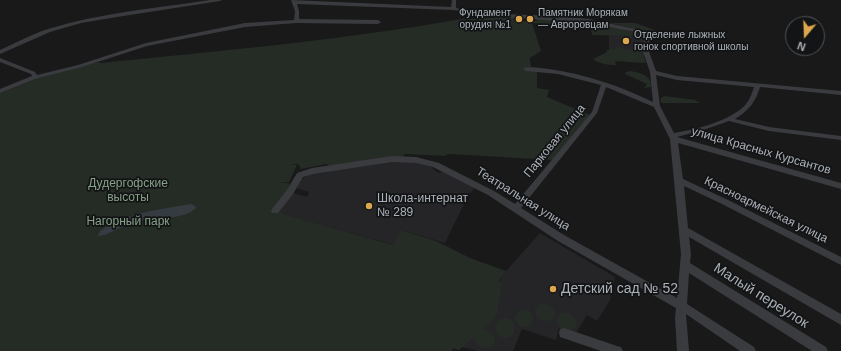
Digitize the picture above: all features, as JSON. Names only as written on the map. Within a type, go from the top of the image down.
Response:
[{"type":"street","points":[[0,52],[48,31],[80,22],[220,0]]},
{"type":"street","points":[[453,9],[454,0]]},
{"type":"street","points":[[296,21],[297,11],[294,1],[468,11]]},
{"type":"street","points":[[504,16],[584,20],[643,32],[647,35],[648,39],[644,46],[653,72],[657,106],[673,137],[679,182],[686,254],[680,305],[683,351]]},
{"type":"street","points":[[0,91],[36,76],[80,66],[178,38],[245,25],[296,21],[378,22]]},
{"type":"street","points":[[0,60],[33,73],[36,76]]},
{"type":"street","points":[[526,69],[568,75],[604,85],[635,95],[657,106]]},
{"type":"street","points":[[653,72],[677,78],[841,93]]},
{"type":"street","name":"Парковая улица","points":[[516,209],[595,112],[604,85]]},
{"type":"street","points":[[673,137],[735,116],[749,106],[755,95],[757,86]]},
{"type":"street","points":[[728,119],[769,129],[841,138]]},
{"type":"street","name":"улица Красных Курсантов","points":[[673,137],[841,186]]},
{"type":"street","name":"Театральная улица","points":[[275,211],[290,192],[300,174],[383,160],[405,159],[436,165],[473,183],[561,238],[680,305],[750,351]]},
{"type":"street","name":"Красноармейская улица","points":[[679,182],[725,202],[841,261]]},
{"type":"street","points":[[684,230],[841,320]]},
{"type":"street","name":"Малый переулок","points":[[685,265],[822,351]]},
{"type":"street","points":[[564,333],[617,351]]},
{"type":"shaded area","name":"Отделение лыжных гонок спортивной школы","points":[[609,27],[645,36],[646,57],[609,53]]},
{"type":"shaded area","name":"Школа-интернат № 289","points":[[392,160],[416,162],[432,167],[439,173],[445,171],[476,187],[463,200],[465,202],[445,243],[401,230],[394,245],[271,211],[287,191],[307,197],[309,192],[296,188],[301,180],[311,173]]},
{"type":"shaded area","points":[[191,204],[196,208],[184,215],[135,222],[105,235],[98,236],[100,231],[110,225],[132,216],[155,210]]},
{"type":"shaded area","name":"Детский сад № 52","points":[[540,233],[615,277],[610,300],[597,321],[587,315],[575,335],[559,328],[556,340],[522,329],[513,351],[478,351],[461,347],[468,327],[506,271]]},
{"type":"green space","name":"Дудергофские высоты","points":[[506,15],[528,22],[527,21],[537,21],[536,18],[592,22],[621,28],[645,36],[592,35],[591,27],[532,23],[541,51],[530,58],[531,67],[537,72],[537,88],[549,90],[547,97],[590,115],[554,160],[448,154],[445,156],[404,154],[403,158],[331,166],[326,164],[301,169],[298,164],[290,164],[297,165],[289,182],[276,182],[289,183],[290,188],[276,207],[283,214],[393,245],[401,230],[436,241],[470,258],[506,271],[498,282],[502,284],[496,317],[483,329],[490,332],[494,337],[495,342],[491,347],[485,349],[478,346],[474,337],[459,350],[453,348],[452,351],[0,351],[0,93],[36,78],[99,62],[281,44],[372,33],[462,19],[476,19]]},
{"type":"green space","points":[[610,23],[635,23],[667,34],[648,32]]},
{"type":"green space","points":[[615,46],[642,51],[646,63],[615,61],[616,65],[610,65],[595,61],[593,59],[607,52],[607,50],[616,49]]},
{"type":"green space","points":[[631,71],[645,75],[650,80],[651,87],[644,88],[647,84],[625,74],[626,72]]},
{"type":"green space","points":[[664,96],[695,100],[700,103],[662,103],[660,99]]},
{"type":"green space","points":[[540,304],[546,304],[552,308],[555,315],[552,320],[544,321],[537,316],[535,311]]},
{"type":"green space","points":[[520,309],[528,309],[533,314],[531,325],[528,327],[520,327],[515,322],[515,314]]},
{"type":"green space","points":[[561,313],[569,313],[574,316],[577,324],[574,329],[566,330],[559,325],[556,320]]},
{"type":"green space","points":[[505,318],[512,321],[515,328],[512,335],[505,338],[498,335],[495,328],[498,321]]},
{"type":"place","name":"Фундамент орудия №1","points":[[519,19]]},
{"type":"place","name":"Памятник Морякам — Авроровцам","points":[[530,19]]},
{"type":"place","name":"Отделение лыжных гонок спортивной школы","points":[[626,41]]},
{"type":"place","name":"Школа-интернат № 289","points":[[369,206]]},
{"type":"place","name":"Детский сад № 52","points":[[553,289]]},
{"type":"park label","name":"Нагорный парк","points":[[128,222]]}]
